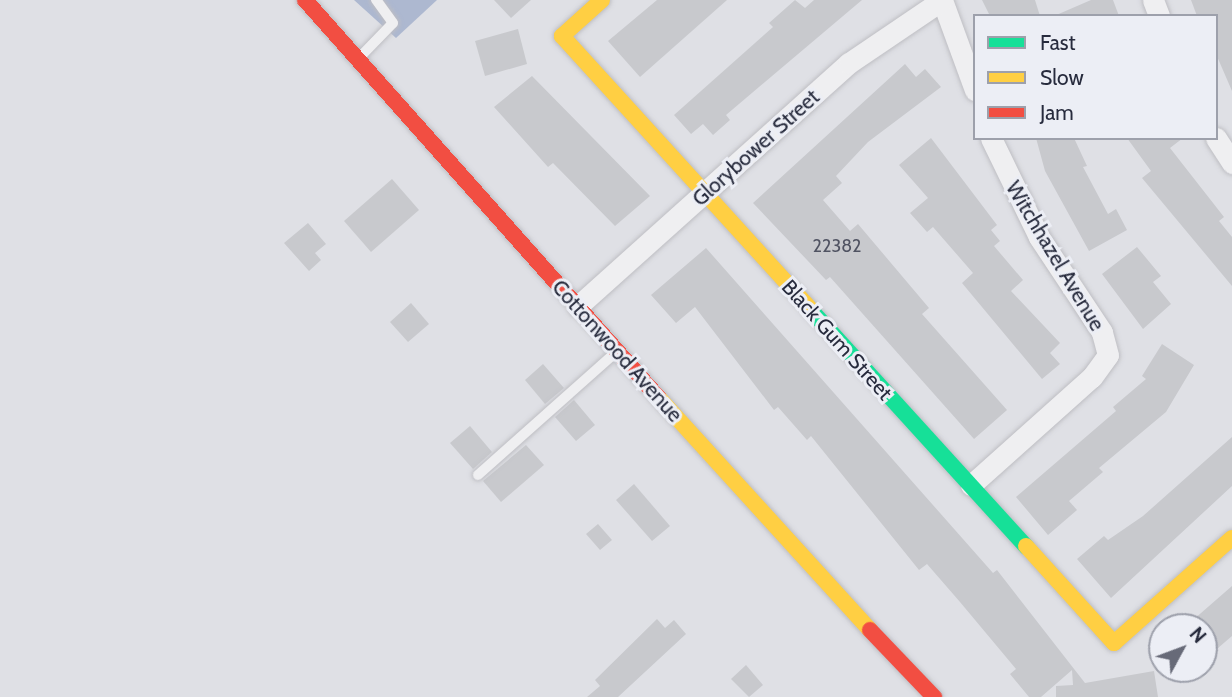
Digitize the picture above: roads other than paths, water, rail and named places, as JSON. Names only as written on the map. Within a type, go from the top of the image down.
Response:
[{"type":"street","name":"Cottonwood Avenue","points":[[305,0],[806,564],[934,697]]},
{"type":"street","name":"Black Gum Street","points":[[602,0],[562,36],[1114,643],[1232,538]]},
{"type":"street","points":[[942,0],[973,85]]},
{"type":"street","name":"Glorybower Street","points":[[578,306],[872,44],[942,0]]},
{"type":"street","name":"Witchhazel Avenue","points":[[971,485],[1092,377],[1108,355],[1102,332],[1039,237],[992,140]]},
{"type":"street","points":[[1217,140],[1232,163]]},
{"type":"lane","points":[[358,59],[393,23],[376,0]]},
{"type":"lane","points":[[478,475],[618,351]]},
{"type":"water","points":[[354,0],[437,0],[396,38]]}]
